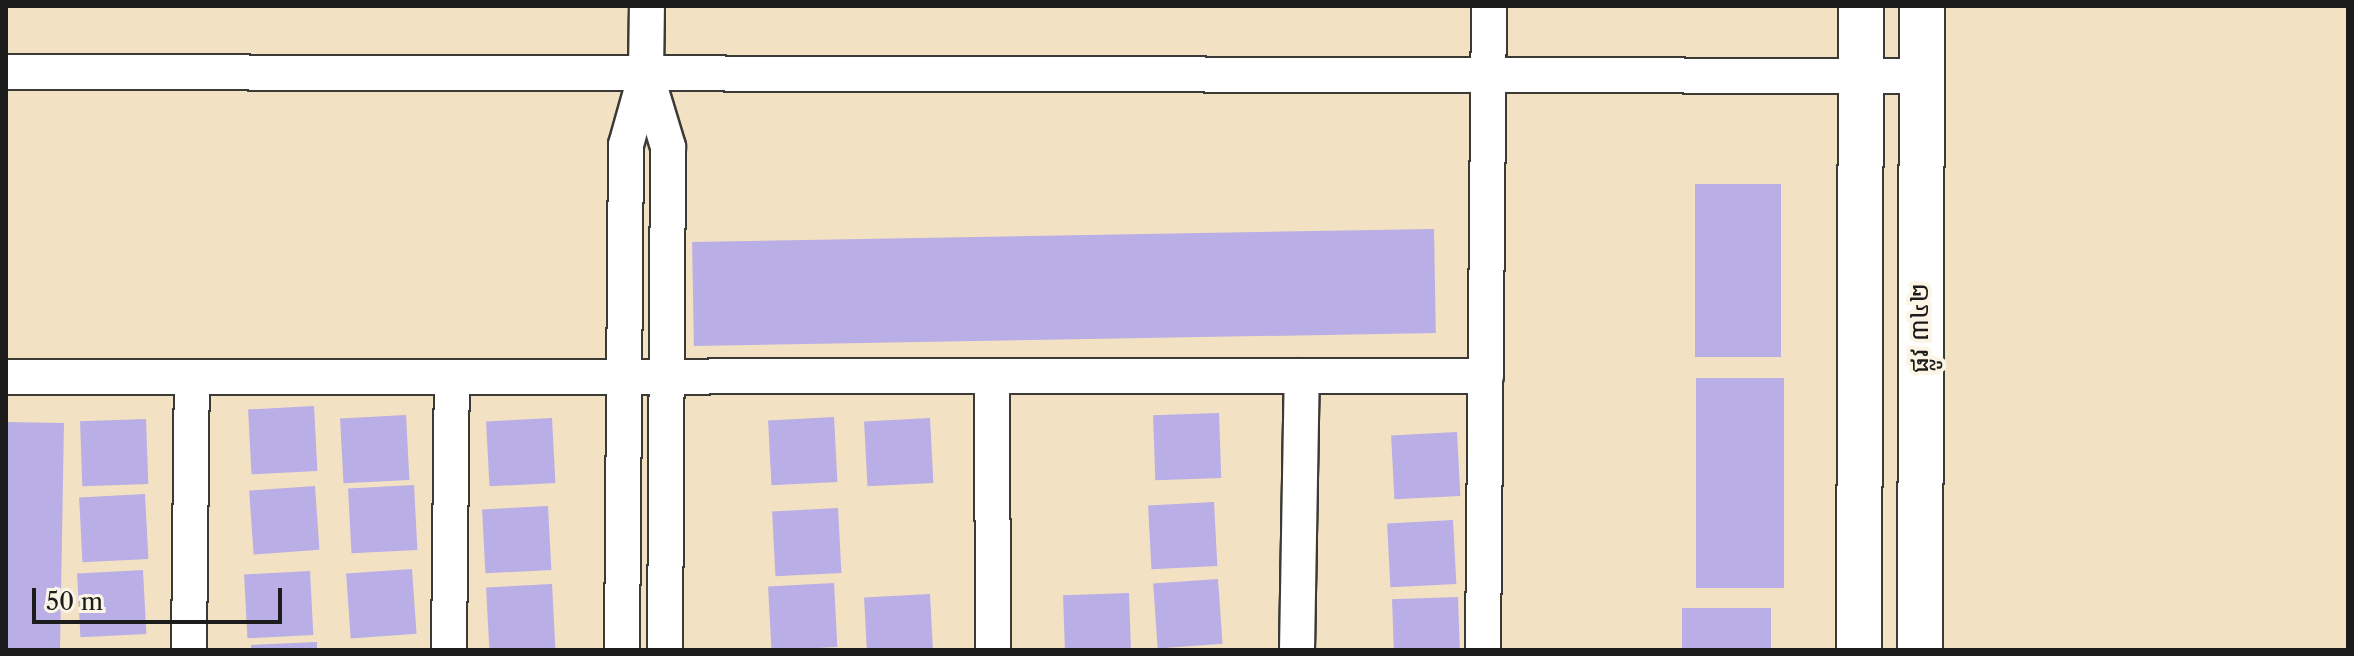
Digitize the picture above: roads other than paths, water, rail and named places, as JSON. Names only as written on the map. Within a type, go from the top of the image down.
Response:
[{"type":"main road","points":[[1859,650],[1861,6]]},
{"type":"main road","name":"ផ្លូវ ៣៤២","points":[[1920,650],[1922,6]]},
{"type":"street","points":[[622,650],[626,145],[646,74],[647,6]]},
{"type":"street","points":[[1483,650],[1489,6]]},
{"type":"street","points":[[6,72],[1921,76]]},
{"type":"street","points":[[646,74],[668,147],[665,650]]},
{"type":"street","points":[[992,376],[993,650]]},
{"type":"street","points":[[1297,650],[1302,376]]},
{"type":"street","points":[[6,377],[1486,376]]},
{"type":"street","points":[[189,650],[192,377]]},
{"type":"street","points":[[449,650],[452,377]]}]
